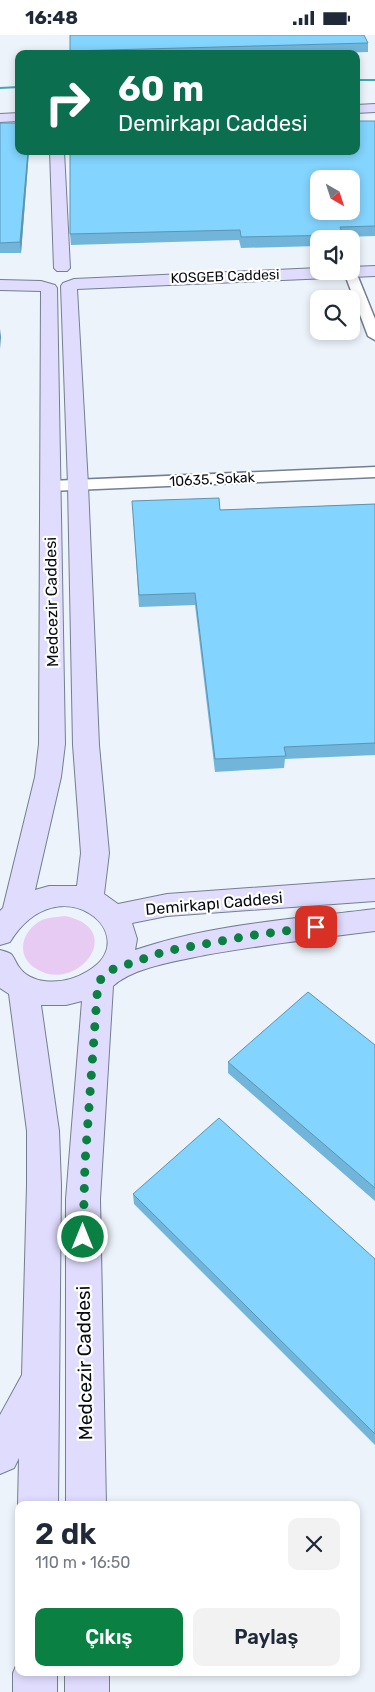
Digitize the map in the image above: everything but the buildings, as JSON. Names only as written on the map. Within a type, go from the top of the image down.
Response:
[{"type":"street","points":[[360,109],[375,108]]},
{"type":"street","points":[[0,117],[15,117]]},
{"type":"street","name":"Medcezir Caddesi","points":[[5,924],[48,777],[52,744],[50,486],[57,155]]},
{"type":"street","points":[[360,260],[375,259]]},
{"type":"street","name":"KOSGEB Caddesi","points":[[0,285],[55,277],[310,262]]},
{"type":"street","name":"KOSGEB Caddesi","points":[[360,272],[375,271]]},
{"type":"street","name":"KOSGEB Caddesi","points":[[0,273],[55,277],[310,273]]},
{"type":"street","name":"Medcezir Caddesi","points":[[55,277],[78,485],[86,754],[95,853],[89,899]]},
{"type":"street","points":[[353,280],[375,336]]},
{"type":"street","name":"10635. Sokak","points":[[50,486],[375,472]]},
{"type":"street","name":"Demirkapı Caddesi","points":[[113,915],[167,905],[375,890]]},
{"type":"street","points":[[5,924],[28,903],[44,898],[75,895],[101,905],[113,915]]},
{"type":"street","name":"Medcezir Caddesi","points":[[86,1501],[83,1199],[104,976],[119,956],[122,942],[120,928],[113,915]]},
{"type":"street","name":"Demirkapı Caddesi","points":[[8,977],[40,993],[60,995],[80,991],[104,976],[166,951],[254,935],[375,921]]},
{"type":"street","points":[[8,977],[43,1131],[44,1185],[38,1501]]},
{"type":"street","points":[[0,1454],[40,1379]]},
{"type":"street","points":[[35,1676],[35,1692]]},
{"type":"street","points":[[87,1676],[87,1692]]},
{"type":"shaded area","points":[[65,916],[84,923],[93,934],[94,946],[89,957],[79,967],[66,974],[51,974],[35,968],[29,963],[23,950],[26,936],[35,924],[42,920]]},
{"type":"waterway","points":[[360,80],[375,80]]},
{"type":"waterway","points":[[0,88],[15,87]]},
{"type":"route","points":[[83,1237],[85,1163],[98,982],[111,970],[166,951],[254,935],[316,927]]}]
